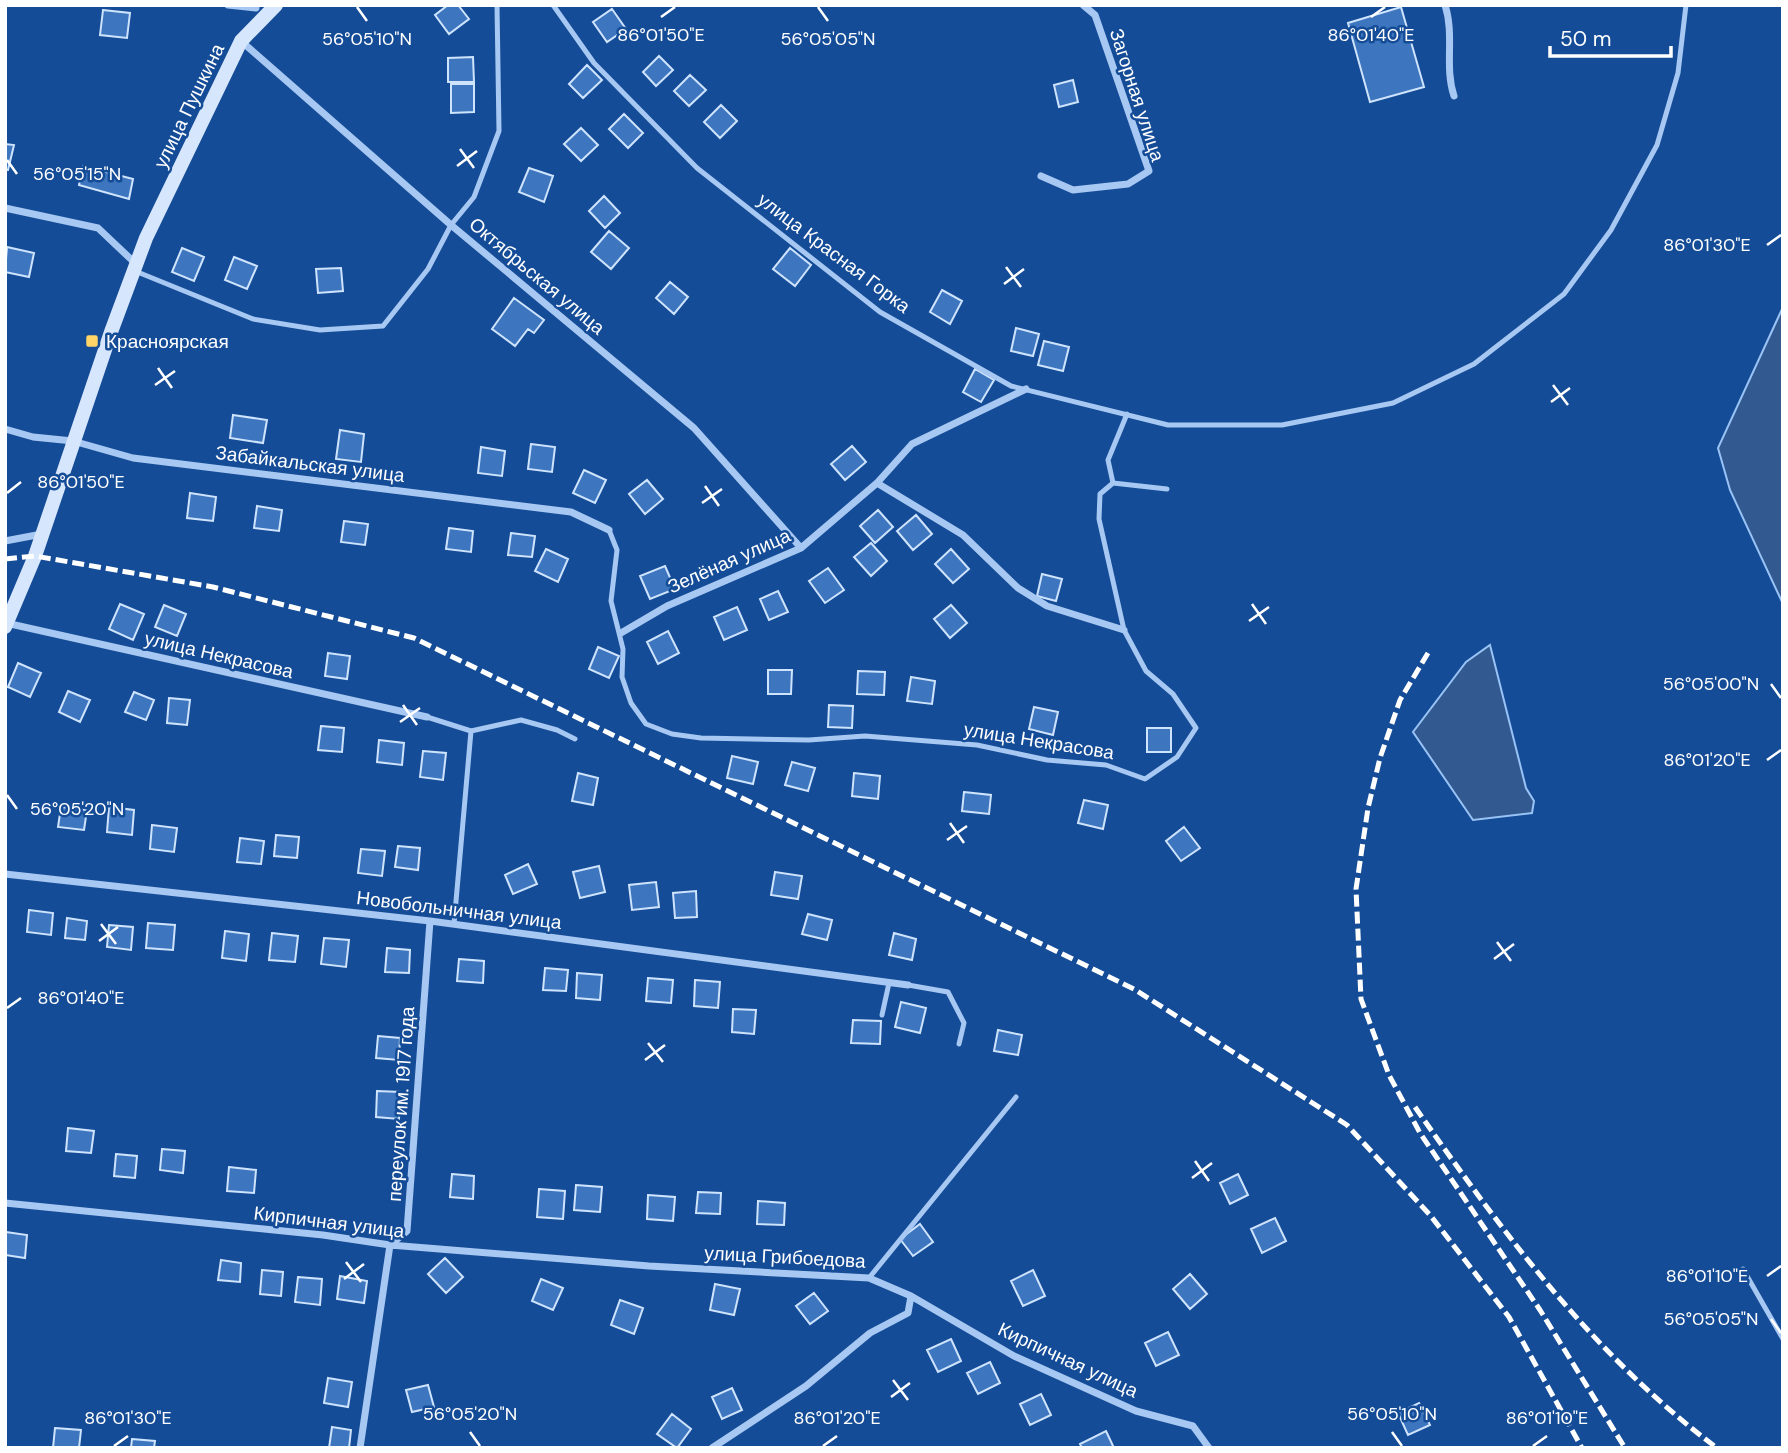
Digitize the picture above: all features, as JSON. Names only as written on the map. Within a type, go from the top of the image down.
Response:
[{"type":"street","points":[[228,5],[257,12]]},
{"type":"street","name":"улица Пушкина","points":[[6,625],[42,534],[135,267],[241,41],[257,12],[276,5]]},
{"type":"street","name":"Загорная улица","points":[[1041,176],[1073,190],[1128,184],[1149,171],[1095,15],[1083,5]]},
{"type":"street","points":[[1445,5],[1452,25],[1447,77],[1454,96]]},
{"type":"street","name":"Октябрьская улица","points":[[241,41],[451,225],[694,428],[801,548]]},
{"type":"street","points":[[5,208],[98,228],[135,267]]},
{"type":"street","name":"Зелёная улица","points":[[621,633],[667,606],[801,548],[877,483],[912,444],[1026,389]]},
{"type":"street","name":"Забайкальская улица","points":[[5,429],[33,437],[73,441],[134,458],[571,512],[610,530]]},
{"type":"street","points":[[877,483],[963,535],[1018,588],[1047,606],[1124,630]]},
{"type":"street","points":[[5,541],[42,534]]},
{"type":"street","name":"улица Некрасова","points":[[6,625],[427,717]]},
{"type":"street","name":"Новобольничная улица","points":[[5,874],[430,921],[908,985]]},
{"type":"street","name":"переулок им. 1917 года","points":[[360,1448],[390,1245],[407,1231],[430,921]]},
{"type":"street","name":"Кирпичная улица","points":[[5,1203],[390,1245],[649,1266]]},
{"type":"street","name":"улица Грибоедова","points":[[649,1266],[869,1278],[911,1296]]},
{"type":"street","points":[[712,1448],[806,1386],[870,1333],[908,1313],[911,1296]]},
{"type":"street","name":"Кирпичная улица","points":[[911,1296],[1014,1356],[1136,1411],[1192,1426],[1209,1448]]},
{"type":"lane","points":[[135,267],[253,319],[320,330],[383,326],[428,269],[451,225],[474,197],[499,131],[497,5]]},
{"type":"lane","name":"улица Красная Горка","points":[[553,5],[594,64],[697,167],[880,312],[1011,386],[1168,425],[1282,425],[1393,403],[1474,364],[1564,294],[1611,230],[1657,145],[1678,73],[1686,5]]},
{"type":"lane","points":[[1127,414],[1108,460],[1113,483],[1167,489]]},
{"type":"lane","name":"улица Некрасова","points":[[621,633],[622,677],[631,703],[646,724],[672,734],[701,738],[809,740],[865,736],[977,745],[1047,760],[1105,765],[1145,779],[1177,757],[1196,728],[1172,694],[1146,671],[1124,630],[1099,519],[1100,494],[1113,483]]},
{"type":"lane","points":[[610,530],[617,550],[611,601],[621,633]]},
{"type":"lane","points":[[427,717],[471,731],[521,720],[557,730],[575,739]]},
{"type":"lane","points":[[454,924],[471,731]]},
{"type":"lane","points":[[882,1015],[889,983]]},
{"type":"lane","points":[[908,985],[948,992],[964,1023],[959,1044]]},
{"type":"lane","points":[[869,1278],[1016,1097]]},
{"type":"lane","points":[[1743,1269],[1783,1339]]},
{"type":"water","points":[[1783,307],[1783,604],[1730,490],[1718,448]]},
{"type":"water","points":[[1490,645],[1526,788],[1534,801],[1532,813],[1473,820],[1413,732],[1466,662]]},
{"type":"building","points":[[448,5],[458,5],[469,19],[449,34],[435,15]]},
{"type":"building","points":[[1401,7],[1424,87],[1370,102],[1348,23]]},
{"type":"building","points":[[612,9],[626,29],[607,42],[593,22]]},
{"type":"building","points":[[103,10],[130,13],[127,38],[100,35]]},
{"type":"building","points":[[659,56],[673,70],[656,86],[643,72]]},
{"type":"building","points":[[473,57],[474,82],[448,82],[448,58]]},
{"type":"building","points":[[587,65],[602,80],[583,98],[569,84]]},
{"type":"building","points":[[690,75],[706,90],[689,106],[674,91]]},
{"type":"building","points":[[1073,80],[1078,102],[1059,107],[1054,85]]},
{"type":"building","points":[[451,84],[474,84],[474,112],[451,113]]},
{"type":"building","points":[[721,105],[737,121],[720,138],[704,122]]},
{"type":"building","points":[[624,114],[643,133],[628,148],[609,129]]},
{"type":"building","points":[[581,128],[598,145],[581,161],[564,144]]},
{"type":"building","points":[[5,144],[14,145],[8,170],[5,170]]},
{"type":"building","points":[[83,166],[133,179],[129,199],[79,185]]},
{"type":"building","points":[[529,168],[553,176],[544,202],[519,192]]},
{"type":"building","points":[[604,196],[620,213],[605,228],[589,211]]},
{"type":"building","points":[[609,231],[629,248],[611,269],[591,252]]},
{"type":"building","points":[[7,247],[34,253],[29,277],[5,272]]},
{"type":"building","points":[[182,248],[204,257],[194,281],[172,272]]},
{"type":"building","points":[[790,248],[811,265],[795,286],[773,269]]},
{"type":"building","points":[[234,257],[257,266],[247,289],[225,280]]},
{"type":"building","points":[[341,268],[343,291],[318,293],[316,269]]},
{"type":"building","points":[[670,282],[688,297],[674,314],[656,298]]},
{"type":"building","points":[[942,290],[962,301],[950,324],[930,312]]},
{"type":"building","points":[[514,298],[544,320],[534,333],[528,329],[515,346],[492,329]]},
{"type":"building","points":[[1016,328],[1039,334],[1033,356],[1011,351]]},
{"type":"building","points":[[1044,341],[1069,347],[1063,371],[1038,365]]},
{"type":"building","points":[[975,369],[994,380],[981,402],[963,392]]},
{"type":"building","points":[[233,415],[267,420],[263,443],[230,438]]},
{"type":"building","points":[[340,430],[364,434],[361,462],[336,459]]},
{"type":"building","points":[[531,444],[555,447],[552,472],[528,469]]},
{"type":"building","points":[[852,446],[866,462],[845,480],[831,464]]},
{"type":"building","points":[[481,447],[505,451],[502,476],[478,473]]},
{"type":"building","points":[[584,470],[606,480],[595,503],[573,493]]},
{"type":"building","points":[[647,480],[663,499],[645,514],[629,494]]},
{"type":"building","points":[[190,493],[216,497],[213,521],[187,518]]},
{"type":"building","points":[[257,506],[282,510],[279,531],[254,528]]},
{"type":"building","points":[[878,510],[893,527],[875,543],[860,526]]},
{"type":"building","points":[[916,515],[932,534],[913,550],[897,531]]},
{"type":"building","points":[[344,521],[368,524],[365,545],[341,542]]},
{"type":"building","points":[[449,528],[473,531],[471,552],[446,549]]},
{"type":"building","points":[[511,533],[535,536],[532,557],[508,555]]},
{"type":"building","points":[[871,543],[887,561],[871,576],[854,557]]},
{"type":"building","points":[[546,549],[568,559],[558,582],[535,571]]},
{"type":"building","points":[[951,549],[969,569],[953,583],[935,564]]},
{"type":"building","points":[[665,566],[675,589],[650,599],[640,576]]},
{"type":"building","points":[[828,568],[844,590],[825,603],[809,581]]},
{"type":"building","points":[[1042,574],[1062,579],[1056,601],[1037,596]]},
{"type":"building","points":[[778,591],[788,612],[769,620],[760,599]]},
{"type":"building","points":[[120,604],[144,614],[133,640],[109,629]]},
{"type":"building","points":[[164,605],[186,614],[177,636],[155,627]]},
{"type":"building","points":[[951,605],[967,623],[950,638],[934,619]]},
{"type":"building","points":[[737,607],[747,630],[724,640],[714,617]]},
{"type":"building","points":[[668,631],[679,653],[658,664],[647,642]]},
{"type":"building","points":[[598,647],[619,656],[609,678],[589,669]]},
{"type":"building","points":[[328,653],[350,656],[347,679],[325,676]]},
{"type":"building","points":[[18,663],[41,673],[30,697],[8,687]]},
{"type":"building","points":[[768,670],[792,670],[791,694],[768,694]]},
{"type":"building","points":[[858,671],[885,672],[884,695],[857,694]]},
{"type":"building","points":[[911,677],[935,681],[932,704],[907,701]]},
{"type":"building","points":[[68,691],[90,700],[80,722],[59,712]]},
{"type":"building","points":[[134,692],[154,700],[146,720],[125,712]]},
{"type":"building","points":[[169,698],[190,700],[187,725],[167,723]]},
{"type":"building","points":[[829,705],[853,706],[852,728],[828,727]]},
{"type":"building","points":[[1034,707],[1058,712],[1053,735],[1029,729]]},
{"type":"building","points":[[321,726],[344,728],[342,752],[318,750]]},
{"type":"building","points":[[1147,728],[1171,728],[1171,752],[1147,752]]},
{"type":"building","points":[[379,740],[404,743],[402,765],[377,762]]},
{"type":"building","points":[[423,751],[446,753],[443,780],[420,777]]},
{"type":"building","points":[[732,756],[758,762],[753,784],[727,778]]},
{"type":"building","points":[[792,762],[815,768],[808,791],[785,785]]},
{"type":"building","points":[[578,773],[598,778],[593,805],[572,801]]},
{"type":"building","points":[[854,773],[880,776],[878,799],[852,796]]},
{"type":"building","points":[[964,792],[991,795],[989,814],[962,811]]},
{"type":"building","points":[[1084,800],[1108,805],[1103,829],[1078,823]]},
{"type":"building","points":[[61,807],[87,810],[84,830],[58,827]]},
{"type":"building","points":[[109,807],[134,810],[132,835],[107,832]]},
{"type":"building","points":[[152,825],[177,828],[174,852],[150,849]]},
{"type":"building","points":[[1184,827],[1200,848],[1181,861],[1166,841]]},
{"type":"building","points":[[276,835],[299,837],[297,858],[274,856]]},
{"type":"building","points":[[240,838],[264,841],[261,864],[237,862]]},
{"type":"building","points":[[398,846],[420,848],[418,870],[395,867]]},
{"type":"building","points":[[361,849],[385,851],[382,876],[358,873]]},
{"type":"building","points":[[528,864],[537,884],[513,894],[505,875]]},
{"type":"building","points":[[599,866],[605,892],[580,898],[573,872]]},
{"type":"building","points":[[775,872],[802,876],[798,899],[771,895]]},
{"type":"building","points":[[656,882],[659,907],[632,910],[629,885]]},
{"type":"building","points":[[696,891],[697,917],[675,918],[673,893]]},
{"type":"building","points":[[29,910],[53,913],[51,935],[27,932]]},
{"type":"building","points":[[808,914],[832,920],[827,940],[802,934]]},
{"type":"building","points":[[67,918],[87,921],[85,940],[65,938]]},
{"type":"building","points":[[148,923],[175,925],[173,950],[146,948]]},
{"type":"building","points":[[109,925],[133,927],[131,950],[107,947]]},
{"type":"building","points":[[225,931],[249,934],[246,961],[222,958]]},
{"type":"building","points":[[272,933],[298,936],[295,962],[269,960]]},
{"type":"building","points":[[894,933],[916,939],[912,960],[889,955]]},
{"type":"building","points":[[324,938],[349,940],[346,967],[321,964]]},
{"type":"building","points":[[387,948],[410,950],[409,973],[385,972]]},
{"type":"building","points":[[459,959],[484,961],[483,983],[457,981]]},
{"type":"building","points":[[545,968],[568,970],[566,991],[543,990]]},
{"type":"building","points":[[577,973],[602,975],[600,1000],[576,998]]},
{"type":"building","points":[[648,978],[673,980],[671,1003],[646,1001]]},
{"type":"building","points":[[695,980],[720,982],[718,1008],[694,1006]]},
{"type":"building","points":[[901,1002],[926,1008],[920,1033],[895,1027]]},
{"type":"building","points":[[733,1009],[756,1010],[754,1034],[732,1032]]},
{"type":"building","points":[[853,1020],[881,1021],[880,1044],[851,1043]]},
{"type":"building","points":[[998,1030],[1022,1035],[1018,1055],[994,1051]]},
{"type":"building","points":[[378,1036],[400,1038],[399,1060],[376,1058]]},
{"type":"building","points":[[377,1091],[401,1092],[399,1119],[376,1117]]},
{"type":"building","points":[[68,1128],[94,1131],[91,1153],[66,1151]]},
{"type":"building","points":[[162,1149],[185,1151],[183,1173],[160,1170]]},
{"type":"building","points":[[116,1154],[137,1156],[135,1178],[114,1176]]},
{"type":"building","points":[[229,1167],[256,1170],[254,1193],[227,1191]]},
{"type":"building","points":[[452,1174],[474,1176],[473,1199],[450,1197]]},
{"type":"building","points":[[1238,1174],[1248,1195],[1230,1204],[1220,1183]]},
{"type":"building","points":[[576,1185],[602,1187],[600,1212],[574,1210]]},
{"type":"building","points":[[539,1189],[565,1191],[563,1219],[537,1217]]},
{"type":"building","points":[[698,1192],[721,1193],[720,1214],[696,1213]]},
{"type":"building","points":[[648,1195],[675,1197],[673,1221],[647,1219]]},
{"type":"building","points":[[758,1201],[785,1203],[784,1225],[757,1224]]},
{"type":"building","points":[[1275,1218],[1286,1241],[1262,1253],[1251,1229]]},
{"type":"building","points":[[920,1224],[933,1242],[913,1256],[900,1239]]},
{"type":"building","points":[[6,1232],[27,1235],[25,1258],[5,1255]]},
{"type":"building","points":[[445,1258],[463,1277],[446,1293],[428,1274]]},
{"type":"building","points":[[221,1260],[241,1263],[240,1282],[218,1280]]},
{"type":"building","points":[[262,1270],[283,1272],[281,1296],[260,1294]]},
{"type":"building","points":[[1033,1270],[1045,1296],[1023,1306],[1011,1281]]},
{"type":"building","points":[[1190,1274],[1207,1294],[1190,1309],[1173,1289]]},
{"type":"building","points":[[340,1276],[367,1281],[364,1303],[337,1299]]},
{"type":"building","points":[[298,1277],[322,1279],[320,1305],[295,1302]]},
{"type":"building","points":[[541,1279],[563,1288],[553,1310],[532,1301]]},
{"type":"building","points":[[715,1284],[740,1289],[734,1315],[710,1310]]},
{"type":"building","points":[[814,1293],[828,1311],[810,1324],[796,1306]]},
{"type":"building","points":[[620,1300],[643,1308],[634,1334],[611,1325]]},
{"type":"building","points":[[1168,1332],[1179,1355],[1156,1366],[1145,1343]]},
{"type":"building","points":[[951,1339],[961,1361],[938,1372],[927,1350]]},
{"type":"building","points":[[990,1362],[1000,1383],[978,1394],[967,1373]]},
{"type":"building","points":[[328,1378],[352,1382],[348,1407],[324,1403]]},
{"type":"building","points":[[428,1385],[434,1407],[412,1412],[406,1390]]},
{"type":"building","points":[[732,1388],[742,1410],[722,1419],[712,1397]]},
{"type":"building","points":[[1041,1394],[1051,1415],[1030,1425],[1020,1404]]},
{"type":"building","points":[[1419,1403],[1430,1425],[1408,1435],[1398,1413]]},
{"type":"building","points":[[672,1414],[691,1429],[677,1448],[657,1434]]},
{"type":"building","points":[[332,1427],[351,1430],[349,1448],[329,1448]]},
{"type":"building","points":[[55,1428],[81,1430],[79,1448],[53,1448]]},
{"type":"building","points":[[1106,1431],[1114,1448],[1082,1448],[1080,1444]]},
{"type":"building","points":[[132,1439],[155,1441],[154,1448],[131,1448]]},
{"type":"railway","points":[[5,559],[35,556],[213,587],[414,638],[1134,989],[1347,1125],[1430,1215],[1509,1317],[1582,1448]]},
{"type":"railway","points":[[1428,653],[1400,700],[1380,758],[1368,808],[1356,889],[1361,999],[1389,1075],[1420,1133],[1540,1310],[1625,1448]]},
{"type":"railway","points":[[1415,1107],[1552,1290],[1630,1373],[1672,1412],[1717,1448]]},
{"type":"place","name":"Красноярская","points":[[92,341]]}]
